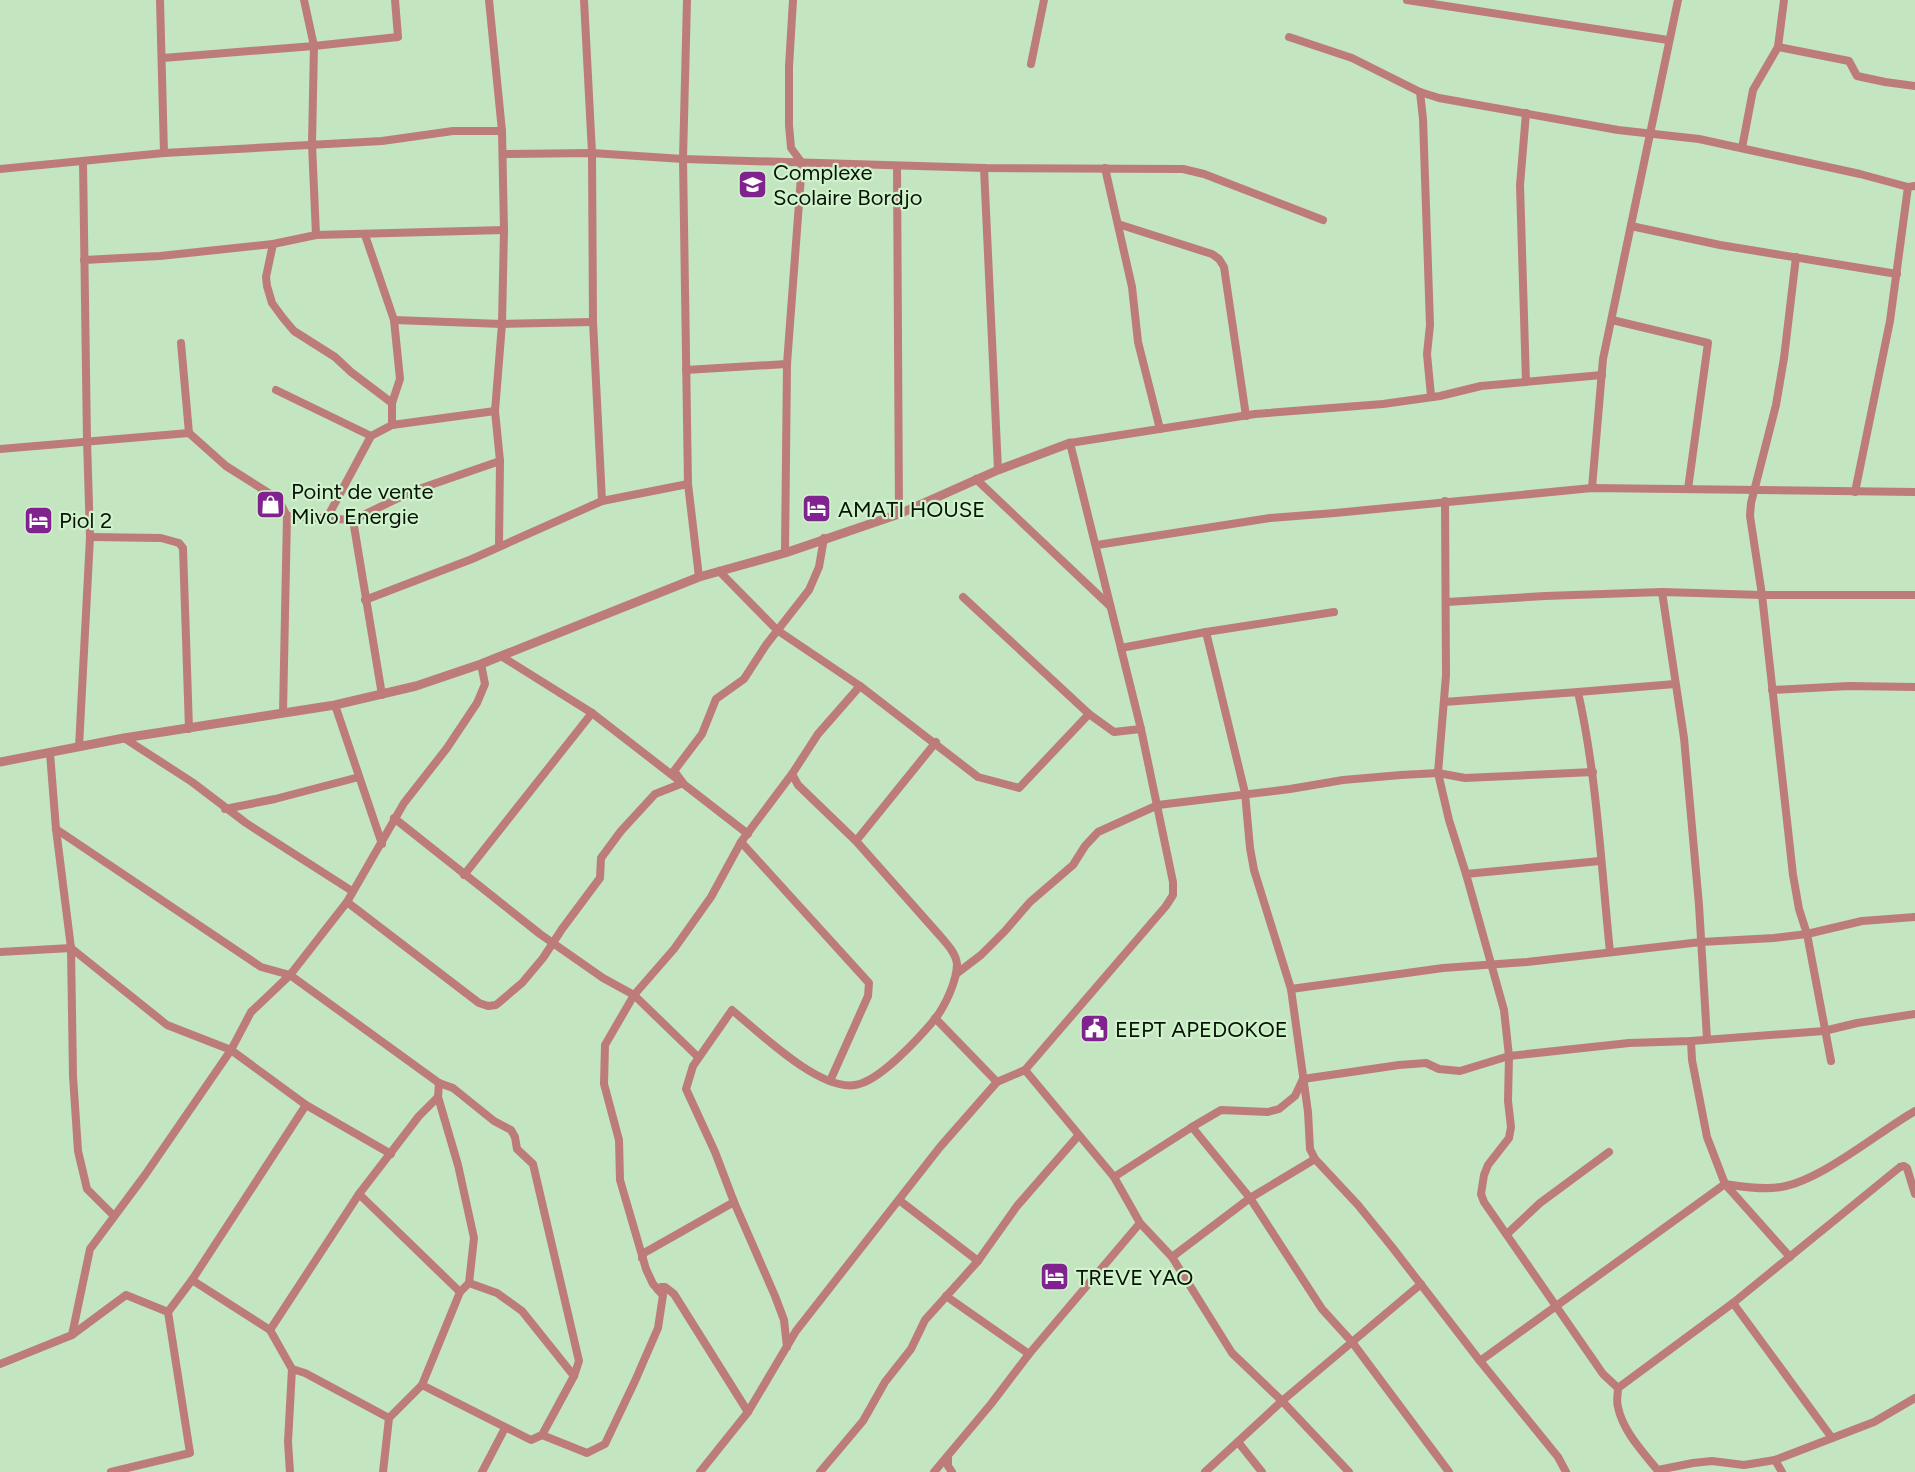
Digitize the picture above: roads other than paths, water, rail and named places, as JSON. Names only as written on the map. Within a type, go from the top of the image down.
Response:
[{"type":"street","points":[[160,0],[164,153]]},
{"type":"street","points":[[304,0],[314,46],[312,144],[316,235]]},
{"type":"street","points":[[163,58],[398,37],[395,0]]},
{"type":"street","points":[[489,0],[503,154],[504,230],[495,411],[500,460],[499,546]]},
{"type":"street","points":[[584,0],[592,153],[593,322],[602,501]]},
{"type":"street","points":[[687,0],[683,159],[688,484],[699,577]]},
{"type":"street","points":[[785,553],[787,364],[802,164],[790,148],[789,67],[793,0]]},
{"type":"street","points":[[1031,64],[1044,0]]},
{"type":"street","points":[[1407,0],[1668,40]]},
{"type":"street","points":[[1593,488],[1602,375],[1649,132],[1678,0]]},
{"type":"street","points":[[1742,148],[1753,90],[1778,47],[1784,0]]},
{"type":"street","points":[[1289,37],[1352,58],[1420,92],[1439,98],[1618,130],[1699,139],[1912,187],[1881,374],[1856,492]]},
{"type":"street","points":[[1778,47],[1849,62],[1857,76],[1915,86]]},
{"type":"street","points":[[1420,92],[1423,119],[1430,326],[1427,354],[1431,396]]},
{"type":"street","points":[[1526,113],[1520,185],[1526,382]]},
{"type":"street","points":[[0,169],[164,153],[405,140],[453,131],[502,131]]},
{"type":"street","points":[[503,154],[592,153],[802,164],[1183,169],[1194,171],[1323,220]]},
{"type":"street","points":[[79,747],[90,537],[83,161]]},
{"type":"street","points":[[897,166],[898,514]]},
{"type":"street","points":[[984,168],[998,470]]},
{"type":"street","points":[[1105,168],[1132,287],[1138,342],[1160,429]]},
{"type":"street","points":[[1118,224],[1212,254],[1222,263],[1232,314],[1246,416]]},
{"type":"street","points":[[1631,226],[1720,245],[1896,274]]},
{"type":"street","points":[[84,260],[160,256],[273,244],[316,235],[504,230]]},
{"type":"street","points":[[365,235],[394,321],[400,378],[392,403],[392,425]]},
{"type":"street","points":[[273,244],[266,277],[267,286],[272,303],[283,318],[294,332],[335,357],[392,403]]},
{"type":"street","points":[[1796,257],[1776,405],[1751,503],[1750,516],[1762,596],[1793,875],[1799,909],[1807,934],[1831,1061]]},
{"type":"street","points":[[1612,320],[1708,343],[1688,489]]},
{"type":"street","points":[[394,321],[501,324],[593,322]]},
{"type":"street","points":[[181,344],[189,433],[226,466],[278,499],[287,516],[283,713]]},
{"type":"street","points":[[686,370],[787,364]]},
{"type":"street","points":[[0,762],[124,738],[335,705],[381,695],[481,664],[699,577],[785,553],[898,514],[976,479],[1070,442],[1246,416],[1331,406],[1383,404],[1467,391],[1481,386],[1602,375]]},
{"type":"street","points":[[276,390],[371,436]]},
{"type":"street","points":[[327,518],[371,436],[392,425],[495,411]]},
{"type":"street","points":[[0,449],[189,433]]},
{"type":"street","points":[[700,1472],[748,1412],[796,1331],[940,1147],[997,1082],[1025,1070],[1173,895],[1173,882],[1141,729],[1070,442]]},
{"type":"street","points":[[287,516],[353,520],[413,491],[500,460]]},
{"type":"street","points":[[976,479],[1111,607]]},
{"type":"street","points":[[365,600],[464,563],[602,501],[688,484]]},
{"type":"street","points":[[1097,545],[1287,516],[1593,488],[1915,492]]},
{"type":"street","points":[[1445,501],[1447,602],[1444,702],[1438,773],[1449,820],[1493,965],[1504,1010],[1509,1056],[1508,1101],[1511,1127],[1509,1138],[1484,1175],[1481,1194],[1484,1202],[1603,1374],[1618,1388],[1617,1407],[1625,1426],[1635,1443],[1659,1471],[1712,1461],[1744,1465],[1774,1460],[1874,1422],[1915,1398]]},
{"type":"street","points":[[353,520],[381,695]]},
{"type":"street","points":[[90,537],[161,538],[179,543],[183,548],[189,729]]},
{"type":"street","points":[[683,783],[674,771],[702,734],[716,699],[744,679],[812,584],[822,556],[824,538]]},
{"type":"street","points":[[719,571],[777,630],[860,686],[936,742],[978,777],[1018,789],[1089,714]]},
{"type":"street","points":[[1447,602],[1662,592],[1762,596],[1915,595]]},
{"type":"street","points":[[1662,592],[1684,738],[1707,1039]]},
{"type":"street","points":[[963,597],[1089,714],[1114,732],[1141,729]]},
{"type":"street","points":[[1121,648],[1334,612]]},
{"type":"street","points":[[1206,632],[1245,793],[1254,870],[1291,989],[1310,1149],[1315,1159],[1358,1205],[1421,1284],[1558,1457],[1566,1472]]},
{"type":"street","points":[[501,656],[592,713],[748,834]]},
{"type":"street","points":[[72,1335],[90,1249],[231,1050],[251,1012],[290,975],[347,902],[382,844],[394,818],[447,748],[477,703],[485,684],[481,664]]},
{"type":"street","points":[[1444,702],[1676,684]]},
{"type":"street","points":[[663,1295],[653,1284],[642,1258],[620,1180],[619,1140],[604,1084],[605,1045],[634,995],[674,949],[711,897],[741,842],[792,774],[818,734],[860,686]]},
{"type":"street","points":[[1772,690],[1849,686],[1915,687]]},
{"type":"street","points":[[1578,692],[1593,772],[1610,952]]},
{"type":"street","points":[[335,705],[382,844]]},
{"type":"street","points":[[464,874],[592,713]]},
{"type":"street","points":[[124,738],[225,808],[352,891]]},
{"type":"street","points":[[856,841],[936,742]]},
{"type":"street","points":[[50,753],[56,829],[71,948],[73,1076],[78,1151],[87,1188],[114,1216]]},
{"type":"street","points":[[956,974],[981,955],[1030,902],[1073,865],[1085,846],[1098,832],[1158,805],[1290,789],[1343,780],[1438,773],[1465,778],[1593,772]]},
{"type":"street","points":[[788,1347],[784,1320],[715,1152],[686,1089],[690,1072],[732,1010],[812,1074],[853,1086],[869,1080],[895,1061],[935,1018],[956,974],[957,961],[952,950],[856,841],[798,785],[792,774]]},
{"type":"street","points":[[225,808],[275,799],[359,777]]},
{"type":"street","points":[[347,902],[484,1006],[495,1005],[510,994],[532,971],[553,944],[600,878],[601,858],[621,831],[655,794],[683,783]]},
{"type":"street","points":[[394,818],[553,944],[603,978],[634,995],[698,1057]]},
{"type":"street","points":[[56,829],[261,967],[290,975],[439,1083],[453,1088],[494,1121],[511,1131],[515,1137],[517,1149],[533,1164],[579,1361],[574,1376],[542,1435],[531,1440],[422,1385]]},
{"type":"street","points":[[741,842],[869,983],[868,996],[830,1081]]},
{"type":"street","points":[[1466,874],[1600,861]]},
{"type":"street","points":[[1291,989],[1443,968],[1493,965],[1701,942],[1807,934],[1849,923],[1915,917]]},
{"type":"street","points":[[0,952],[71,948],[167,1025],[231,1050],[306,1105],[390,1154]]},
{"type":"street","points":[[1303,1079],[1426,1063],[1439,1069],[1460,1071],[1509,1056],[1629,1043],[1691,1041],[1824,1031],[1857,1023],[1915,1014]]},
{"type":"street","points":[[935,1018],[997,1082]]},
{"type":"street","points":[[1691,1041],[1692,1060],[1707,1137],[1725,1184],[1790,1257]]},
{"type":"street","points":[[1025,1070],[1114,1177],[1140,1223],[1172,1257],[1232,1353],[1282,1401],[1349,1472]]},
{"type":"street","points":[[1114,1177],[1221,1110],[1268,1112],[1279,1109],[1295,1096],[1303,1079]]},
{"type":"street","points":[[383,1472],[389,1418],[422,1385],[460,1292],[469,1282],[474,1238],[458,1165],[438,1097],[439,1083]]},
{"type":"street","points":[[270,1330],[359,1194],[419,1116],[438,1097]]},
{"type":"street","points":[[111,1472],[190,1453],[168,1312],[192,1280],[306,1105]]},
{"type":"street","points":[[1480,1361],[1725,1184],[1760,1188],[1797,1183],[1845,1156],[1915,1111]]},
{"type":"street","points":[[1192,1127],[1250,1198],[1322,1309],[1353,1342],[1449,1472]]},
{"type":"street","points":[[824,1470],[863,1421],[885,1382],[911,1349],[925,1320],[978,1261],[1017,1206],[1078,1136]]},
{"type":"street","points":[[1507,1234],[1540,1203],[1609,1152]]},
{"type":"street","points":[[1172,1257],[1250,1198],[1315,1159]]},
{"type":"street","points":[[1618,1388],[1733,1303],[1900,1167],[1907,1168],[1915,1194]]},
{"type":"street","points":[[359,1194],[460,1292]]},
{"type":"street","points":[[899,1200],[978,1261]]},
{"type":"street","points":[[642,1258],[644,1253],[670,1237],[734,1202]]},
{"type":"street","points":[[934,1472],[948,1458],[1029,1354],[1140,1223]]},
{"type":"street","points":[[192,1280],[270,1330],[292,1369],[288,1442],[290,1472]]},
{"type":"street","points":[[469,1282],[497,1293],[522,1311],[574,1376]]},
{"type":"street","points":[[1205,1472],[1282,1401],[1421,1284]]},
{"type":"street","points":[[663,1295],[658,1290],[661,1287],[665,1287],[674,1294],[748,1412]]},
{"type":"street","points":[[0,1364],[72,1335],[126,1295],[168,1312]]},
{"type":"street","points":[[542,1435],[587,1453],[605,1444],[658,1328],[663,1295]]},
{"type":"street","points":[[946,1296],[1029,1354]]},
{"type":"street","points":[[1733,1303],[1833,1438]]},
{"type":"street","points":[[292,1369],[305,1373],[389,1418]]},
{"type":"street","points":[[482,1472],[505,1428]]},
{"type":"street","points":[[1238,1442],[1262,1472]]},
{"type":"street","points":[[948,1458],[948,1466],[952,1472]]},
{"type":"street","points":[[1774,1460],[1782,1472]]},
{"type":"place","name":"Complexe Scolaire Bordjo","points":[[752,185]]},
{"type":"place","name":"Point de vente Mivo Energie","points":[[270,504]]},
{"type":"place","name":"AMATI HOUSE","points":[[817,509]]},
{"type":"place","name":"Piol 2","points":[[38,520]]},
{"type":"place","name":"EEPT APEDOKOE","points":[[1094,1029]]},
{"type":"place","name":"TREVE YAO","points":[[1055,1277]]}]
